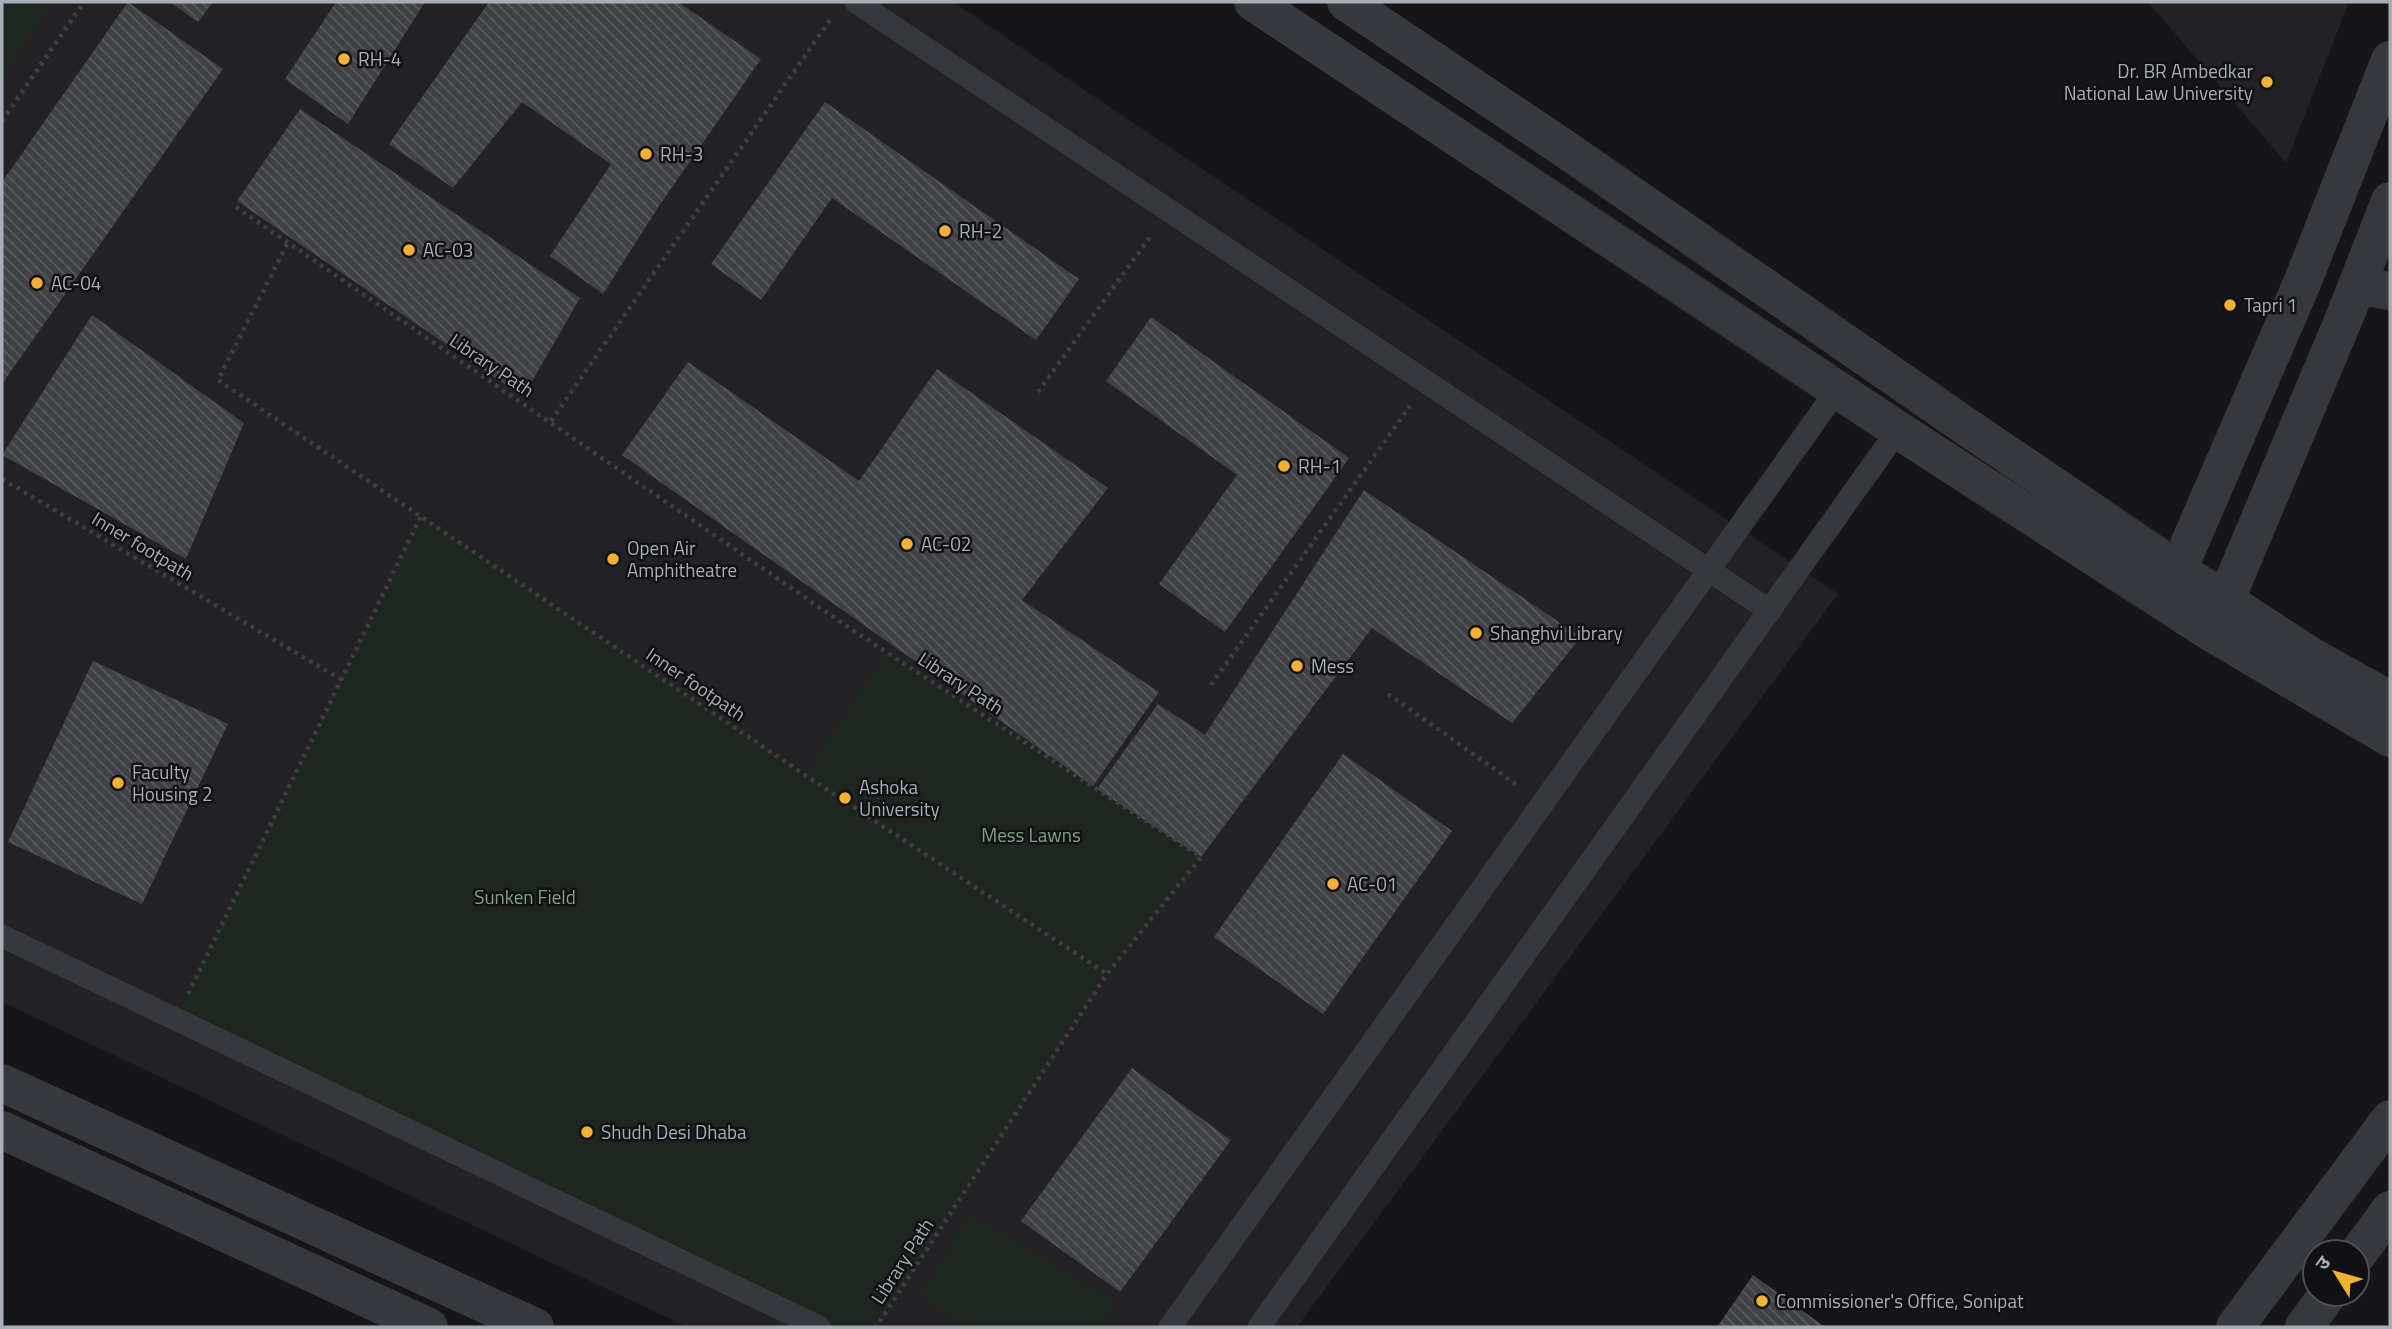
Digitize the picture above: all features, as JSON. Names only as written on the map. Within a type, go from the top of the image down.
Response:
[{"type":"street","points":[[1253,2],[1898,430],[2170,585],[2390,738]]},
{"type":"street","points":[[1346,2],[1562,146],[1956,419],[2170,585]]},
{"type":"street","points":[[2170,585],[2302,283],[2390,60]]},
{"type":"street","points":[[2219,617],[2373,289],[2390,201]]},
{"type":"street","points":[[2219,617],[2314,658],[2390,700]]},
{"type":"street","points":[[2,1083],[535,1327]]},
{"type":"street","points":[[2235,1327],[2390,1119]]},
{"type":"street","points":[[2,1130],[429,1327]]},
{"type":"street","points":[[2369,1238],[2390,1210]]},
{"type":"street","points":[[2304,1327],[2318,1308]]},
{"type":"lane","points":[[856,2],[1770,611]]},
{"type":"lane","points":[[1170,1327],[1838,390]]},
{"type":"lane","points":[[1259,1327],[1898,430]]},
{"type":"lane","points":[[2,936],[819,1327]]},
{"type":"path","points":[[2,121],[84,2]]},
{"type":"path","points":[[551,421],[834,13]]},
{"type":"path","name":"Library Path","points":[[236,207],[854,631],[1201,857],[1107,974],[876,1327]]},
{"type":"path","points":[[1038,393],[1169,211]]},
{"type":"path","name":"Inner footpath","points":[[288,244],[218,380],[1107,974]]},
{"type":"path","points":[[1211,685],[1427,383]]},
{"type":"path","name":"Inner footpath","points":[[2,479],[342,680]]},
{"type":"path","points":[[176,1018],[421,516]]},
{"type":"path","points":[[1388,694],[1543,803]]},
{"type":"shaded area","name":"Ashoka University","points":[[2,2],[953,2],[1838,594],[1297,1327],[687,1327],[2,1002]]},
{"type":"shaded area","name":"Dr. BR Ambedkar National Law University","points":[[2148,2],[2349,2],[2286,163]]},
{"type":"green space","points":[[2,2],[53,2],[2,80]]},
{"type":"green space","name":"Sunken Field","points":[[421,516],[806,773],[887,652],[1201,857],[1107,974],[876,1327],[819,1327],[176,1018]]},
{"type":"green space","points":[[970,1214],[1117,1303],[1102,1327],[967,1327],[919,1298]]},
{"type":"building","name":"AC-04","points":[[128,2],[223,69],[2,384],[2,182]]},
{"type":"building","points":[[170,2],[213,2],[198,22]]},
{"type":"building","name":"RH-4","points":[[336,2],[425,2],[348,124],[285,79]]},
{"type":"building","name":"RH-3","points":[[489,2],[678,2],[761,59],[659,206],[603,294],[550,256],[611,164],[522,102],[453,188],[389,144]]},
{"type":"building","name":"RH-2","points":[[825,102],[1079,279],[1036,340],[832,198],[761,300],[711,264]]},
{"type":"building","name":"AC-03","points":[[300,109],[580,298],[523,397],[237,201]]},
{"type":"building","points":[[92,315],[244,423],[186,559],[2,455]]},
{"type":"building","name":"RH-1","points":[[1151,317],[1349,458],[1225,632],[1159,584],[1237,475],[1106,381]]},
{"type":"building","name":"AC-02","points":[[688,362],[859,481],[937,369],[1108,488],[1022,600],[1159,692],[1093,786],[622,455]]},
{"type":"building","name":"Mess","points":[[1364,490],[1581,637],[1512,723],[1372,628],[1201,857],[1097,789],[1158,704],[1205,735]]},
{"type":"building","name":"Faculty Housing 2","points":[[93,661],[228,724],[142,904],[8,842]]},
{"type":"building","name":"AC-01","points":[[1343,754],[1452,831],[1323,1014],[1214,937]]},
{"type":"building","points":[[1132,1068],[1231,1140],[1120,1292],[1021,1221]]},
{"type":"building","name":"Commissioner's Office, Sonipat","points":[[1753,1275],[1825,1327],[1717,1327]]},
{"type":"place","name":"RH-4","points":[[344,59]]},
{"type":"place","name":"Dr. BR Ambedkar National Law University","points":[[2267,82]]},
{"type":"place","name":"RH-3","points":[[646,154]]},
{"type":"place","name":"RH-2","points":[[945,231]]},
{"type":"place","name":"AC-03","points":[[409,250]]},
{"type":"place","name":"AC-04","points":[[37,283]]},
{"type":"place","name":"Tapri 1","points":[[2230,305]]},
{"type":"place","name":"RH-1","points":[[1284,466]]},
{"type":"place","name":"AC-02","points":[[907,544]]},
{"type":"place","name":"Open Air Amphitheatre","points":[[613,559]]},
{"type":"place","name":"Shanghvi Library","points":[[1476,633]]},
{"type":"place","name":"Mess","points":[[1297,666]]},
{"type":"place","name":"Faculty Housing 2","points":[[118,783]]},
{"type":"place","name":"Ashoka University","points":[[845,798]]},
{"type":"place","name":"AC-01","points":[[1333,884]]},
{"type":"place","name":"Shudh Desi Dhaba","points":[[587,1132]]},
{"type":"place","name":"Commissioner's Office, Sonipat","points":[[1762,1301]]},
{"type":"park label","name":"Mess Lawns","points":[[1031,835]]}]
